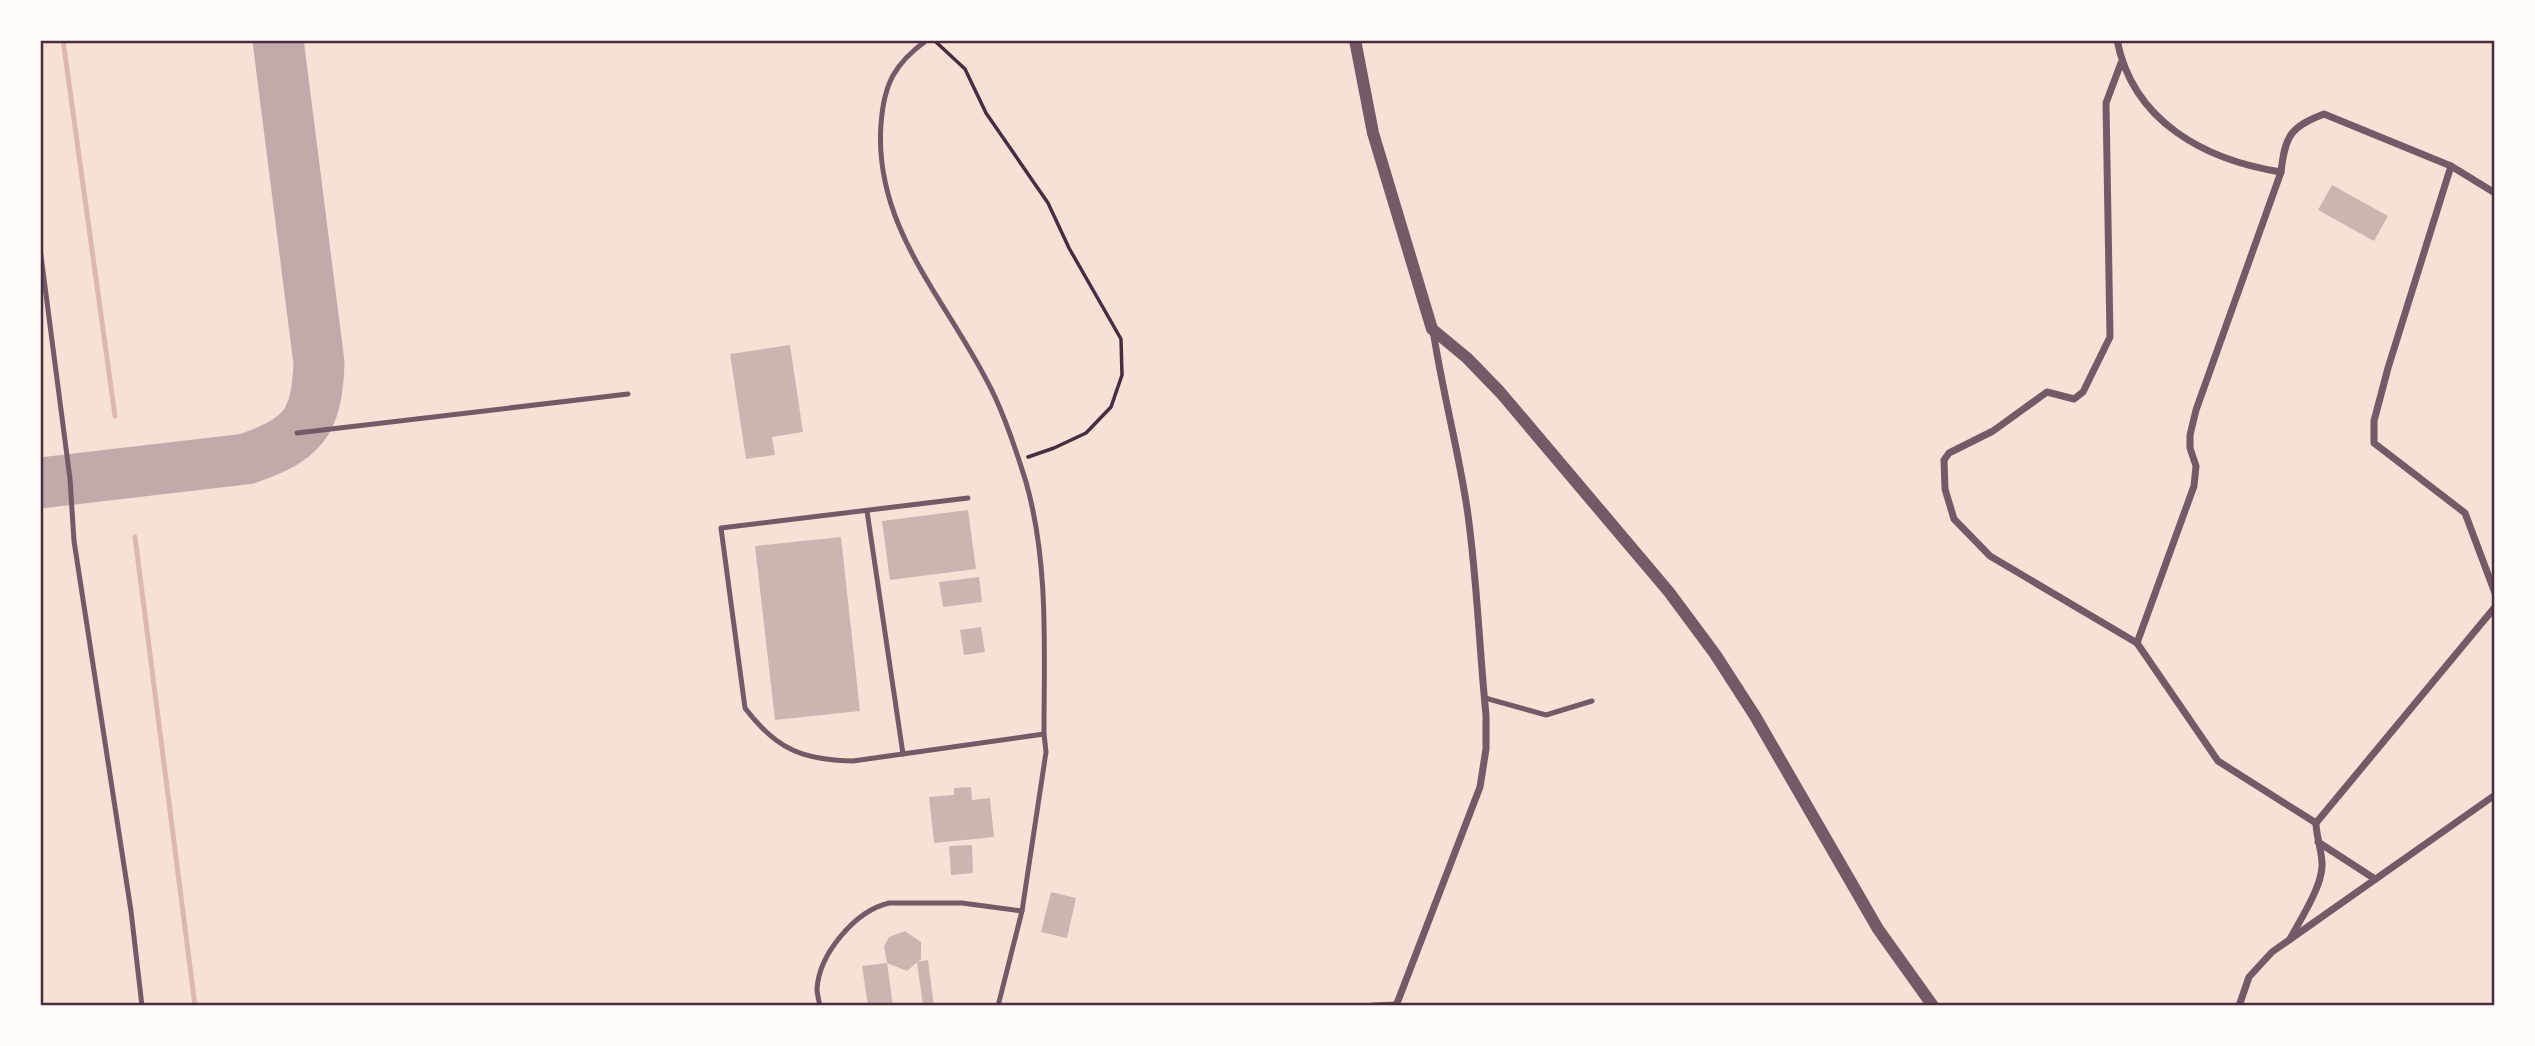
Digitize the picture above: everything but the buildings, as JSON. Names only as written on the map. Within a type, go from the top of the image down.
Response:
[{"type":"street","points":[[1355,40],[1373,133],[1432,329],[1440,380],[1457,444],[1467,512],[1485,698],[1486,748],[1480,787],[1396,1005],[1373,1006]]},
{"type":"street","points":[[2117,40],[2121,63],[2139,94],[2160,119],[2182,138],[2219,157],[2253,168],[2281,172]]},
{"type":"street","points":[[2121,63],[2106,103],[2110,337],[2082,392],[2074,399],[2047,392],[1993,431],[1949,453],[1944,460],[1945,489],[1954,519],[1990,556],[2137,643],[2218,761],[2316,822]]},
{"type":"street","points":[[2137,643],[2194,486],[2196,466],[2190,448],[2190,435],[2196,410],[2281,172],[2284,145],[2302,123],[2324,114],[2451,166],[2495,193]]},
{"type":"street","points":[[2451,166],[2388,368],[2374,421],[2374,443],[2465,513],[2495,593]]},
{"type":"street","points":[[1432,329],[1467,358],[1500,392],[1669,592],[1715,654],[1755,716],[1878,929],[1933,1006]]},
{"type":"street","points":[[2290,939],[2319,881],[2322,866],[2316,822],[2495,607]]},
{"type":"street","points":[[2239,1006],[2249,977],[2265,958],[2495,795]]},
{"type":"street","points":[[2317,841],[2375,879]]},
{"type":"lane","points":[[927,40],[900,63],[883,99],[880,154],[891,209],[906,245],[995,397],[1026,483],[1041,556],[1044,589],[1046,752],[1022,911],[998,1006]]},
{"type":"lane","points":[[40,248],[70,479],[74,541],[129,898],[142,1006]]},
{"type":"lane","points":[[298,433],[628,394]]},
{"type":"lane","points":[[968,498],[721,528],[745,708],[760,727],[795,753],[828,760],[853,761],[1044,734]]},
{"type":"lane","points":[[867,511],[902,754]]},
{"type":"lane","points":[[1485,698],[1546,715],[1592,701]]},
{"type":"lane","points":[[820,1006],[817,989],[830,951],[849,928],[872,908],[888,903],[925,902],[984,905],[1022,911]]},
{"type":"path","points":[[935,40],[965,69],[986,113],[1048,203],[1069,248],[1121,339],[1122,375],[1111,407],[1086,433],[1054,448],[1018,460]]},
{"type":"waterway","points":[[63,40],[115,416]]},
{"type":"waterway","points":[[135,537],[195,1006]]},
{"type":"taxiway","points":[[40,483],[246,459],[281,445],[303,427],[310,415],[318,384],[319,363],[278,40]]}]
